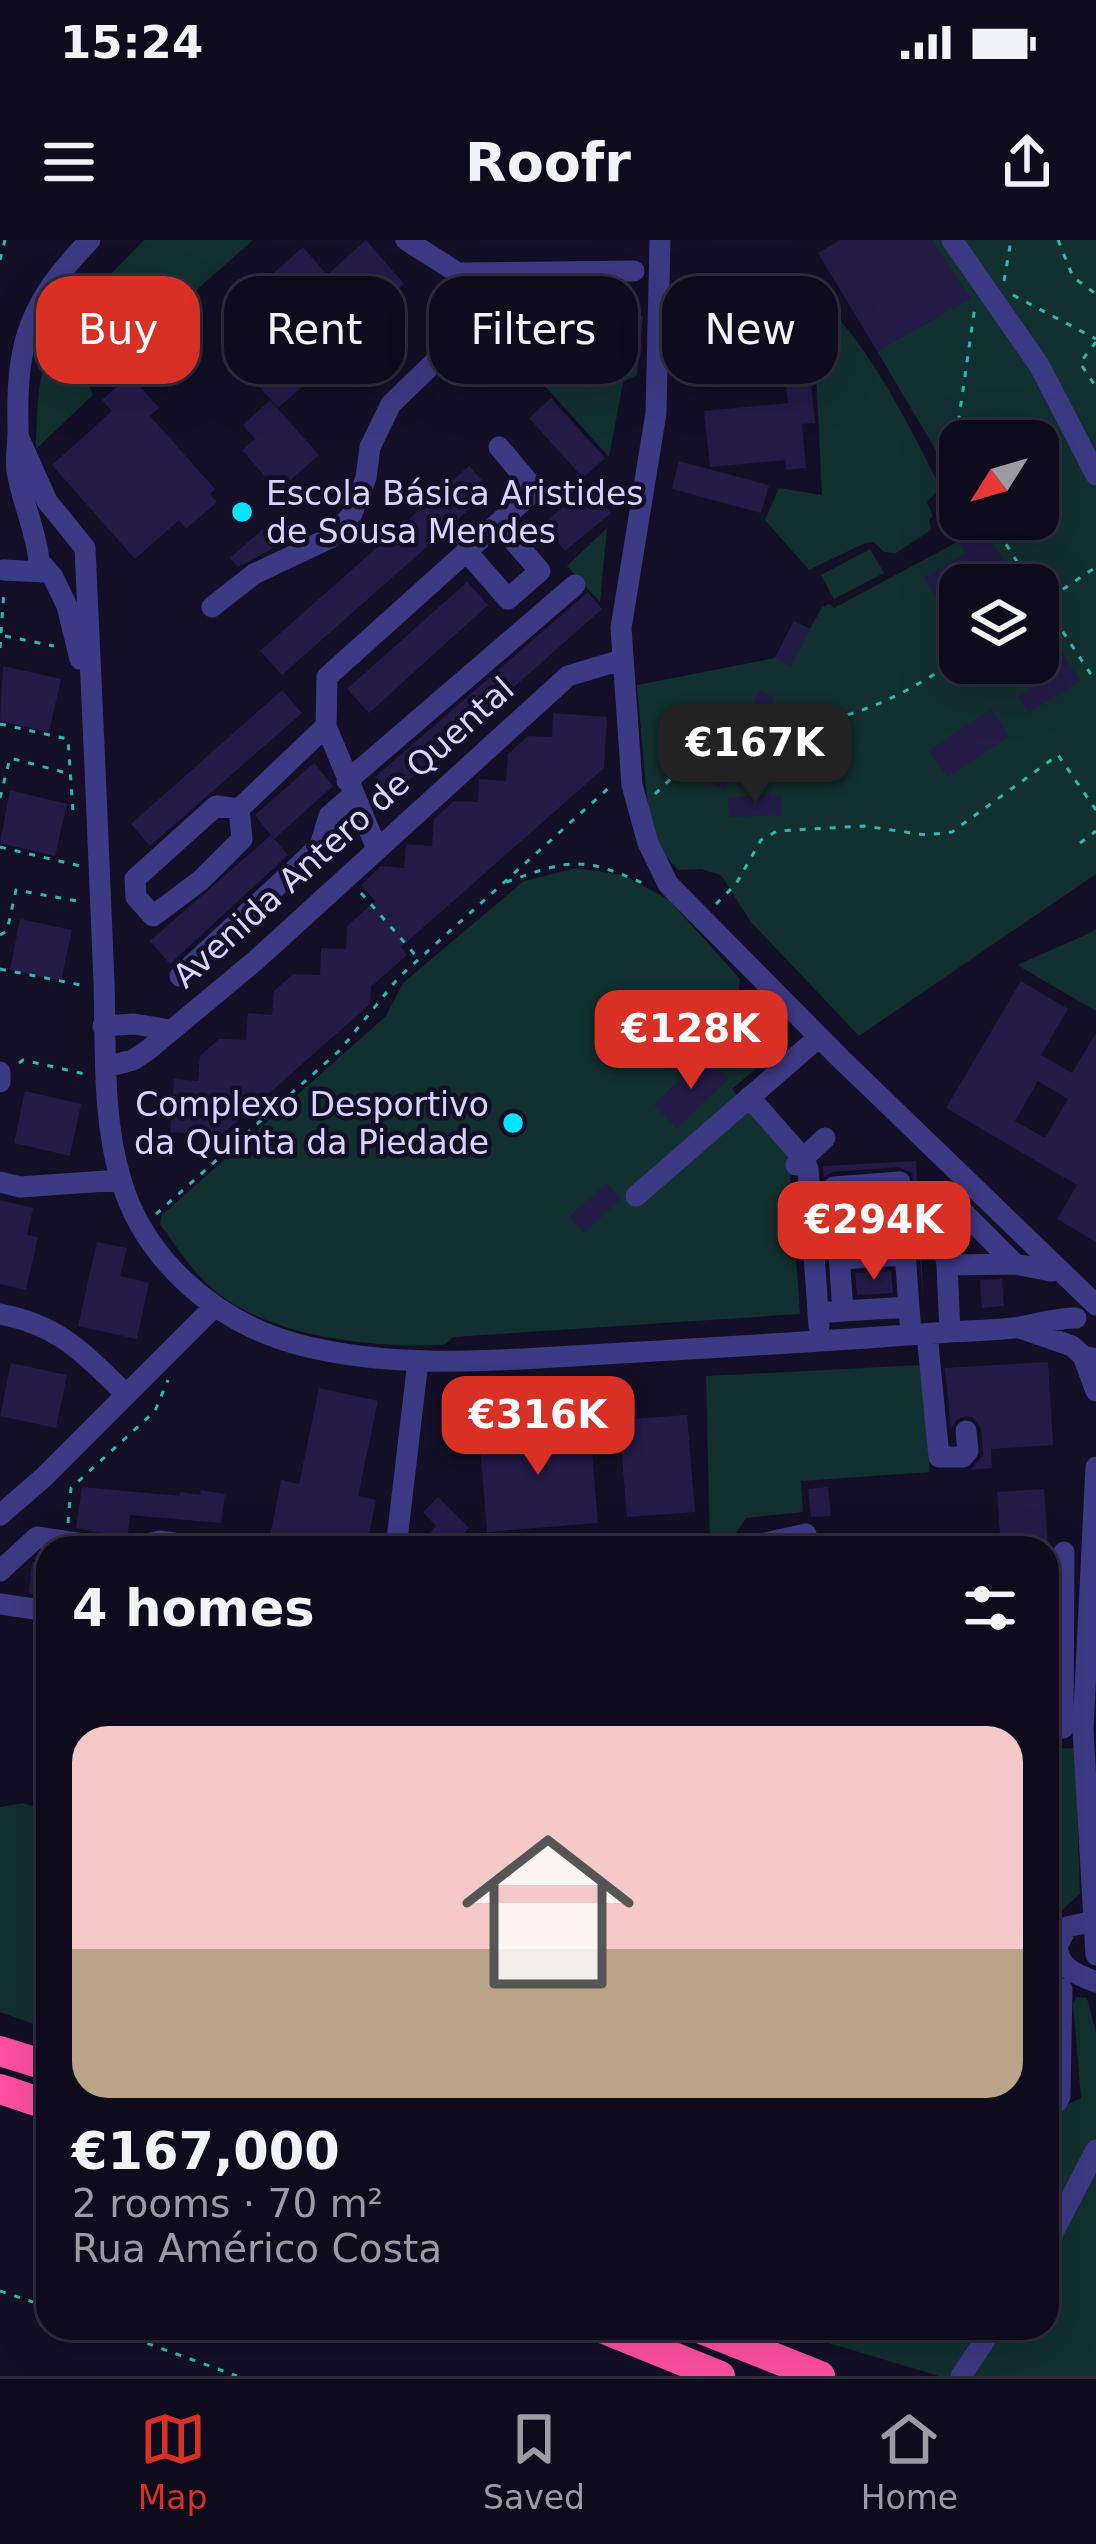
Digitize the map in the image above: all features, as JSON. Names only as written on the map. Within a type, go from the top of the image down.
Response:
[{"type":"highway","points":[[0,2050],[36,2062]]},
{"type":"highway","points":[[0,2089],[36,2100]]},
{"type":"highway","points":[[632,2340],[720,2376]]},
{"type":"highway","points":[[729,2340],[820,2376]]},
{"type":"street","points":[[90,240],[28,324],[19,353],[16,467],[44,562],[67,606],[91,718]]},
{"type":"street","points":[[406,240],[458,273],[634,271]]},
{"type":"street","points":[[660,240],[656,413],[634,602],[622,660],[632,785],[648,843],[668,884],[1047,1264],[1086,1312]]},
{"type":"street","points":[[952,240],[1039,365],[1096,475]]},
{"type":"street","points":[[212,607],[254,574],[330,538],[351,516],[366,478],[370,447],[391,404],[527,274]]},
{"type":"street","points":[[19,436],[47,501],[86,548],[104,1026],[120,1180],[142,1227],[182,1280],[254,1328],[296,1344],[354,1357],[418,1361],[499,1361],[919,1335],[1019,1327],[1086,1312]]},
{"type":"street","points":[[376,849],[326,727],[327,677],[535,490],[499,447]]},
{"type":"street","points":[[466,551],[508,599],[540,571],[498,523]]},
{"type":"street","points":[[44,562],[56,530],[71,532]]},
{"type":"street","points":[[44,562],[68,578],[85,563]]},
{"type":"street","points":[[2,576],[44,562]]},
{"type":"street","points":[[180,976],[320,846],[329,816],[350,788],[574,585]]},
{"type":"street","name":"Avenida Antero de Quental","points":[[104,1026],[134,1024],[170,1030],[255,961],[568,676],[622,660]]},
{"type":"street","points":[[239,809],[326,727]]},
{"type":"street","points":[[216,806],[239,809],[242,839],[201,880],[153,916],[136,897],[136,879],[216,806]]},
{"type":"street","points":[[107,1072],[133,1060],[170,1030]]},
{"type":"street","points":[[636,1196],[819,1037]]},
{"type":"street","points":[[0,1072],[0,1082]]},
{"type":"street","points":[[748,1097],[808,1169],[820,1341]]},
{"type":"street","points":[[802,1268],[795,1171],[802,1157],[825,1138]]},
{"type":"street","points":[[0,1182],[20,1187],[120,1180]]},
{"type":"street","points":[[843,1311],[834,1187],[900,1182],[909,1307],[919,1335],[939,1457],[963,1457],[968,1451],[966,1431]]},
{"type":"street","points":[[950,1332],[939,1214],[950,1206],[962,1211],[1015,1264]]},
{"type":"street","points":[[837,1222],[903,1219]]},
{"type":"street","points":[[839,1259],[905,1255]]},
{"type":"street","points":[[947,1264],[1047,1264]]},
{"type":"street","points":[[0,1515],[215,1306]]},
{"type":"street","points":[[818,1313],[909,1307]]},
{"type":"street","points":[[1086,1312],[1069,1331],[1084,1354],[1096,1391]]},
{"type":"street","points":[[1,1321],[50,1328],[124,1392]]},
{"type":"street","points":[[1019,1327],[1084,1354]]},
{"type":"street","points":[[397,1536],[418,1361]]},
{"type":"street","points":[[1064,1729],[1096,1466]]},
{"type":"street","points":[[797,1536],[806,1534]]},
{"type":"street","points":[[0,1571],[36,1538]]},
{"type":"street","points":[[1064,1553],[1064,1729],[1091,1761],[1096,1954]]},
{"type":"street","points":[[0,1604],[36,1609]]},
{"type":"street","points":[[1059,1942],[1067,1928],[1094,1921]]},
{"type":"street","points":[[1059,1957],[1068,1970],[1096,1982]]},
{"type":"street","points":[[1059,1988],[1096,1982]]},
{"type":"street","points":[[1059,2221],[1096,2150]]},
{"type":"street","points":[[961,2376],[985,2340]]},
{"type":"path","points":[[0,260],[5,240]]},
{"type":"path","points":[[1011,240],[1002,289],[1096,341],[1080,363],[1096,387]]},
{"type":"path","points":[[1058,240],[1073,277],[1096,294]]},
{"type":"path","points":[[959,420],[976,296],[983,282]]},
{"type":"path","points":[[1059,592],[1096,567]]},
{"type":"path","points":[[0,648],[2,576]]},
{"type":"path","points":[[1059,629],[1092,676],[1096,675]]},
{"type":"path","points":[[3,636],[78,651]]},
{"type":"path","points":[[643,823],[654,795],[735,717],[774,726],[824,722],[874,706],[939,670]]},
{"type":"path","points":[[0,724],[68,739],[73,812],[79,816],[80,829]]},
{"type":"path","points":[[702,918],[736,884],[761,840],[777,831],[864,826],[926,835],[952,832],[1058,755],[1096,810]]},
{"type":"path","points":[[0,798],[10,758],[71,774]]},
{"type":"path","points":[[142,1227],[340,1050],[400,977],[611,785],[632,785]]},
{"type":"path","points":[[1080,843],[1096,831]]},
{"type":"path","points":[[0,847],[82,867],[81,854]]},
{"type":"path","points":[[505,882],[560,863],[600,865],[661,891]]},
{"type":"path","points":[[347,876],[419,960]]},
{"type":"path","points":[[0,934],[7,931],[16,890],[76,903]]},
{"type":"path","points":[[0,969],[77,986],[104,987]]},
{"type":"path","points":[[23,1060],[107,1072]]},
{"type":"path","points":[[67,1536],[71,1489],[155,1412],[171,1374]]},
{"type":"path","points":[[0,2291],[36,2303]]},
{"type":"path","points":[[138,2340],[237,2376]]},
{"type":"green space","points":[[144,240],[253,240],[200,287],[200,276],[109,276]]},
{"type":"green space","points":[[931,240],[1096,240],[1096,874],[859,1036],[751,922],[721,875],[701,869],[678,870],[658,847],[649,821],[637,685],[775,658],[794,621],[810,629],[822,607],[830,604],[834,608],[956,540],[1059,540],[1059,420],[939,420],[939,456],[877,351],[970,298]]},
{"type":"green space","points":[[643,316],[638,365],[638,317]]},
{"type":"green space","points":[[838,318],[879,374],[938,490],[927,502],[933,516],[931,530],[896,553],[884,552],[874,542],[865,543],[809,570],[765,520],[779,488],[822,495],[817,384],[838,384]]},
{"type":"green space","points":[[40,384],[90,384],[93,395],[36,449]]},
{"type":"green space","points":[[623,384],[609,457],[544,385]]},
{"type":"green space","points":[[607,528],[600,602],[567,566]]},
{"type":"green space","points":[[870,549],[884,573],[834,599],[821,575]]},
{"type":"green space","name":"Complexo Desportivo da Quinta da Piedade","points":[[576,868],[624,875],[669,900],[740,979],[738,994],[768,1024],[766,1034],[780,1048],[732,1089],[789,1157],[800,1314],[453,1337],[444,1345],[388,1344],[298,1331],[243,1310],[211,1288],[160,1224],[162,1215],[386,1016],[403,983],[524,881]]},
{"type":"green space","points":[[1096,929],[1096,1011],[1017,965],[1090,933]]},
{"type":"green space","points":[[922,1365],[930,1472],[801,1481],[803,1512],[746,1518],[734,1536],[710,1536],[706,1376]]},
{"type":"green space","points":[[1075,1748],[1080,1894],[1059,1912],[1059,1749]]},
{"type":"green space","points":[[23,1803],[36,1808],[36,2025],[0,2012],[0,1807]]},
{"type":"green space","points":[[1077,1997],[1087,1998],[1096,2033],[1096,2376],[939,2376],[818,2340],[1059,2340],[1059,2108],[1081,2098],[1073,2003]]},
{"type":"building","points":[[366,240],[397,276],[270,276],[303,247],[327,275]]},
{"type":"building","points":[[840,240],[931,240],[971,298],[877,351],[838,286],[838,276],[832,276],[818,253]]},
{"type":"building","points":[[120,384],[138,384],[159,408],[150,416],[215,489],[210,494],[217,502],[186,529],[179,520],[135,559],[52,465],[112,411],[102,400]]},
{"type":"building","points":[[257,384],[305,384],[278,408]]},
{"type":"building","points":[[786,384],[811,384],[815,423],[802,424],[806,468],[786,470],[785,460],[710,467],[704,411],[788,403]]},
{"type":"building","points":[[551,398],[605,458],[583,478],[529,418]]},
{"type":"building","points":[[270,400],[319,455],[278,491],[242,450],[255,439],[243,425]]},
{"type":"building","points":[[679,461],[769,485],[761,513],[672,489]]},
{"type":"building","points":[[469,466],[491,490],[282,675],[260,651]]},
{"type":"building","points":[[588,486],[611,513],[565,551],[543,524]]},
{"type":"building","points":[[263,529],[277,546],[238,567],[230,558]]},
{"type":"building","points":[[957,540],[990,540],[1006,564],[947,564],[965,553]]},
{"type":"building","points":[[939,569],[939,593],[935,596],[925,578]]},
{"type":"building","points":[[467,582],[488,605],[369,713],[347,689]]},
{"type":"building","points":[[588,592],[602,609],[391,796],[375,777]]},
{"type":"building","points":[[794,621],[810,630],[791,666],[775,658]]},
{"type":"building","points":[[1059,648],[1080,681],[1028,713],[1018,697],[1035,686],[1059,684]]},
{"type":"building","points":[[3,666],[61,679],[49,732],[0,721]]},
{"type":"building","points":[[282,690],[302,713],[150,846],[131,824]]},
{"type":"building","points":[[760,690],[774,698],[726,790],[713,783]]},
{"type":"building","points":[[992,709],[1009,736],[947,777],[929,751]]},
{"type":"building","points":[[553,713],[607,717],[604,768],[401,947],[407,955],[371,987],[370,1004],[221,1136],[170,1132],[174,1079],[198,1081],[200,1056],[219,1039],[246,1040],[248,1013],[272,1015],[274,991],[293,974],[320,975],[321,948],[346,949],[347,926],[375,901],[361,885],[381,866],[404,868],[406,844],[432,846],[434,819],[454,801],[478,802],[479,779],[506,781],[508,754],[528,736],[552,737]]},
{"type":"building","points":[[314,763],[333,786],[274,839],[255,815]]},
{"type":"building","points":[[10,790],[67,804],[55,856],[0,843]]},
{"type":"building","points":[[781,795],[782,815],[729,817],[728,797]]},
{"type":"building","points":[[271,835],[288,855],[170,964],[150,941]]},
{"type":"building","points":[[20,919],[72,930],[61,981],[10,970]]},
{"type":"building","points":[[1021,981],[1068,1009],[1041,1055],[1072,1073],[1096,1033],[1096,1242],[1057,1219],[1077,1185],[946,1108]],"holes":[[[1038,1081],[1068,1099],[1045,1138],[1015,1121]]]},
{"type":"building","points":[[705,1055],[728,1079],[677,1129],[654,1105]]},
{"type":"building","points":[[25,1091],[81,1104],[70,1156],[14,1143]]},
{"type":"building","points":[[916,1161],[920,1221],[925,1220],[927,1236],[921,1237],[923,1297],[912,1173],[899,1167],[833,1172],[824,1177],[823,1166]]},
{"type":"building","points":[[606,1183],[621,1199],[584,1233],[569,1217]]},
{"type":"building","points":[[0,1200],[33,1208],[27,1235],[38,1237],[26,1290],[0,1284]]},
{"type":"building","points":[[97,1242],[127,1248],[120,1276],[149,1283],[137,1339],[78,1326]]},
{"type":"building","points":[[891,1271],[893,1293],[857,1295],[855,1273]]},
{"type":"building","points":[[1002,1279],[1004,1306],[982,1308],[980,1280]]},
{"type":"building","points":[[1048,1362],[1053,1445],[991,1449],[992,1468],[971,1470],[983,1455],[981,1428],[966,1416],[956,1420],[951,1430],[945,1368]]},
{"type":"building","points":[[11,1363],[67,1375],[56,1428],[0,1416]]},
{"type":"building","points":[[319,1388],[378,1401],[358,1496],[376,1500],[368,1536],[270,1536],[281,1480],[299,1484]]},
{"type":"building","points":[[687,1415],[695,1512],[627,1517],[619,1420]]},
{"type":"building","points":[[565,1418],[567,1442],[591,1440],[598,1523],[487,1532],[480,1446],[506,1443],[505,1423]]},
{"type":"building","points":[[82,1487],[180,1496],[180,1492],[200,1495],[201,1490],[225,1494],[221,1523],[130,1515],[128,1533],[123,1536],[76,1528]]},
{"type":"building","points":[[828,1487],[831,1516],[811,1517],[808,1489]]},
{"type":"building","points":[[1044,1489],[1047,1536],[1000,1536],[997,1492]]},
{"type":"building","points":[[438,1497],[469,1528],[461,1536],[429,1536],[436,1526],[423,1512]]},
{"type":"building","points":[[32,1562],[36,1562],[36,1594],[29,1593]]},
{"type":"place","name":"Escola Básica Aristides de Sousa Mendes","points":[[242,512]]},
{"type":"place","name":"Complexo Desportivo da Quinta da Piedade","points":[[513,1123]]}]
